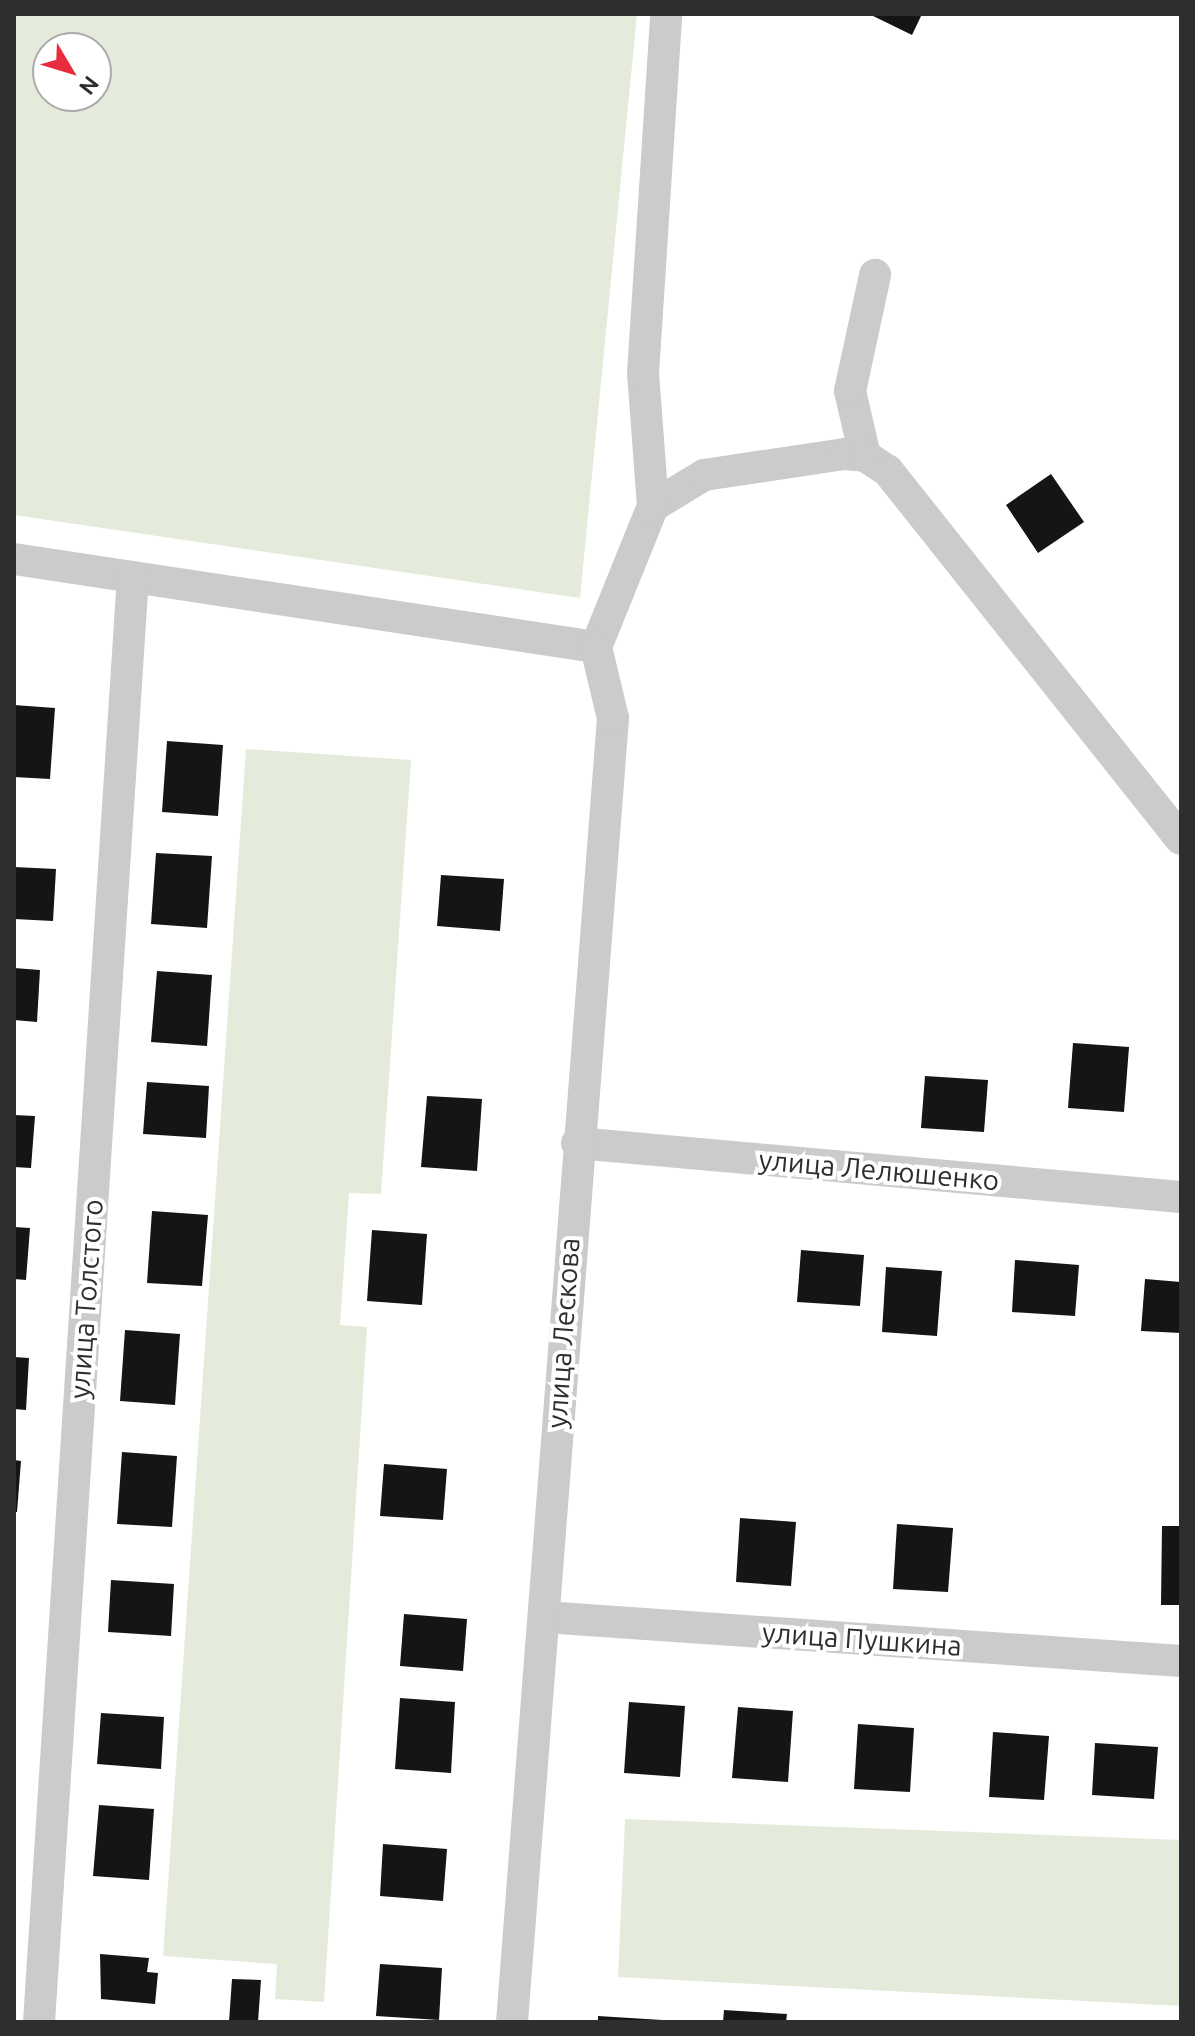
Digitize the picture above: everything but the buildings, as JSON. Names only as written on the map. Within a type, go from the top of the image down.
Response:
[{"type":"street","points":[[14,559],[596,647],[653,506],[643,374],[666,14]]},
{"type":"street","points":[[865,456],[850,391],[875,275]]},
{"type":"street","points":[[653,506],[704,475],[844,454],[865,456],[888,471],[1181,839]]},
{"type":"street","name":"улица Толстого","points":[[39,2022],[133,577]]},
{"type":"street","name":"улица Лескова","points":[[512,2022],[577,1143],[613,718],[596,647]]},
{"type":"street","name":"улица Лелюшенко","points":[[577,1143],[1181,1197]]},
{"type":"street","name":"улица Пушкина","points":[[544,1617],[1181,1661]]},
{"type":"green space","points":[[14,14],[637,14],[580,598],[14,515]]},
{"type":"green space","points":[[246,749],[411,760],[381,1194],[349,1193],[340,1325],[367,1327],[324,2002],[275,1999],[277,1964],[163,1956]]},
{"type":"green space","points":[[625,1819],[1181,1840],[1181,2006],[618,1977]]}]
